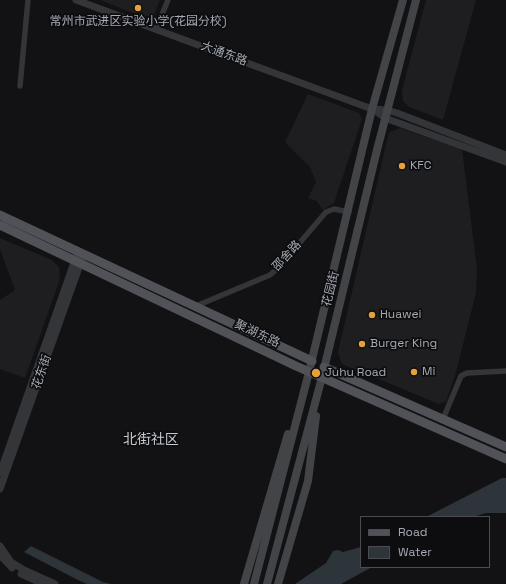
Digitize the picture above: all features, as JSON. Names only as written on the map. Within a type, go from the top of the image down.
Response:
[{"type":"main road","name":"花园街","points":[[255,582],[310,372],[349,212],[372,109],[403,0]]},
{"type":"main road","name":"花园街","points":[[267,583],[322,378],[385,118],[416,0]]},
{"type":"main road","name":"聚湖东路","points":[[0,215],[324,367],[506,447]]},
{"type":"main road","name":"聚湖东路","points":[[0,225],[322,378],[506,459]]},
{"type":"main road","points":[[244,584],[280,457],[310,372]]},
{"type":"main road","points":[[278,584],[308,481],[322,378]]},
{"type":"street","points":[[20,86],[28,0]]},
{"type":"street","name":"大通东路","points":[[76,0],[372,109],[385,118],[505,159]]},
{"type":"street","points":[[156,29],[168,0]]},
{"type":"street","name":"大通东路","points":[[372,109],[387,110],[505,159]]},
{"type":"street","name":"邵舍路","points":[[196,306],[270,275],[280,267],[326,212],[334,209],[349,212]]},
{"type":"street","name":"花东街","points":[[0,489],[81,253]]},
{"type":"street","name":"花东街","points":[[0,473],[78,262]]},
{"type":"street","points":[[443,418],[461,376],[467,373],[506,371]]},
{"type":"street","points":[[1,550],[12,568],[43,584]]},
{"type":"street","points":[[1,550],[11,562],[24,570],[55,584]]},
{"type":"shaded area","name":"常州市武进区实验小学(花园分校)","points":[[100,0],[160,0],[154,15],[146,18]]},
{"type":"shaded area","points":[[426,0],[476,0],[443,120],[409,107],[403,101],[402,90]]},
{"type":"shaded area","points":[[308,94],[359,113],[362,119],[334,203],[323,210],[317,201],[308,198],[316,182],[310,167],[285,142]]},
{"type":"shaded area","points":[[400,128],[462,149],[477,269],[476,293],[456,372],[446,402],[439,404],[342,364],[338,352],[388,136],[390,132]]},
{"type":"shaded area","points":[[0,238],[52,260],[59,267],[60,279],[25,378],[0,369],[0,300],[15,290],[0,249]]},
{"type":"water","points":[[502,478],[506,478],[506,513],[486,513],[476,516],[428,516]]},
{"type":"water","points":[[31,546],[103,582],[111,584],[87,584],[78,580],[24,552]]},
{"type":"water","points":[[360,547],[360,568],[370,568],[341,584],[295,584],[326,563],[333,551],[338,550],[343,552]]},
{"type":"place","name":"常州市武进区实验小学(花园分校)","points":[[138,8]]},
{"type":"place","name":"KFC","points":[[402,166]]},
{"type":"place","name":"Huawei","points":[[372,315]]},
{"type":"place","name":"Burger King","points":[[362,344]]},
{"type":"place","name":"Mi","points":[[414,372]]},
{"type":"place","name":"Juhu Road","points":[[316,373]]},
{"type":"district","name":"北街社区","points":[[151,440]]}]
